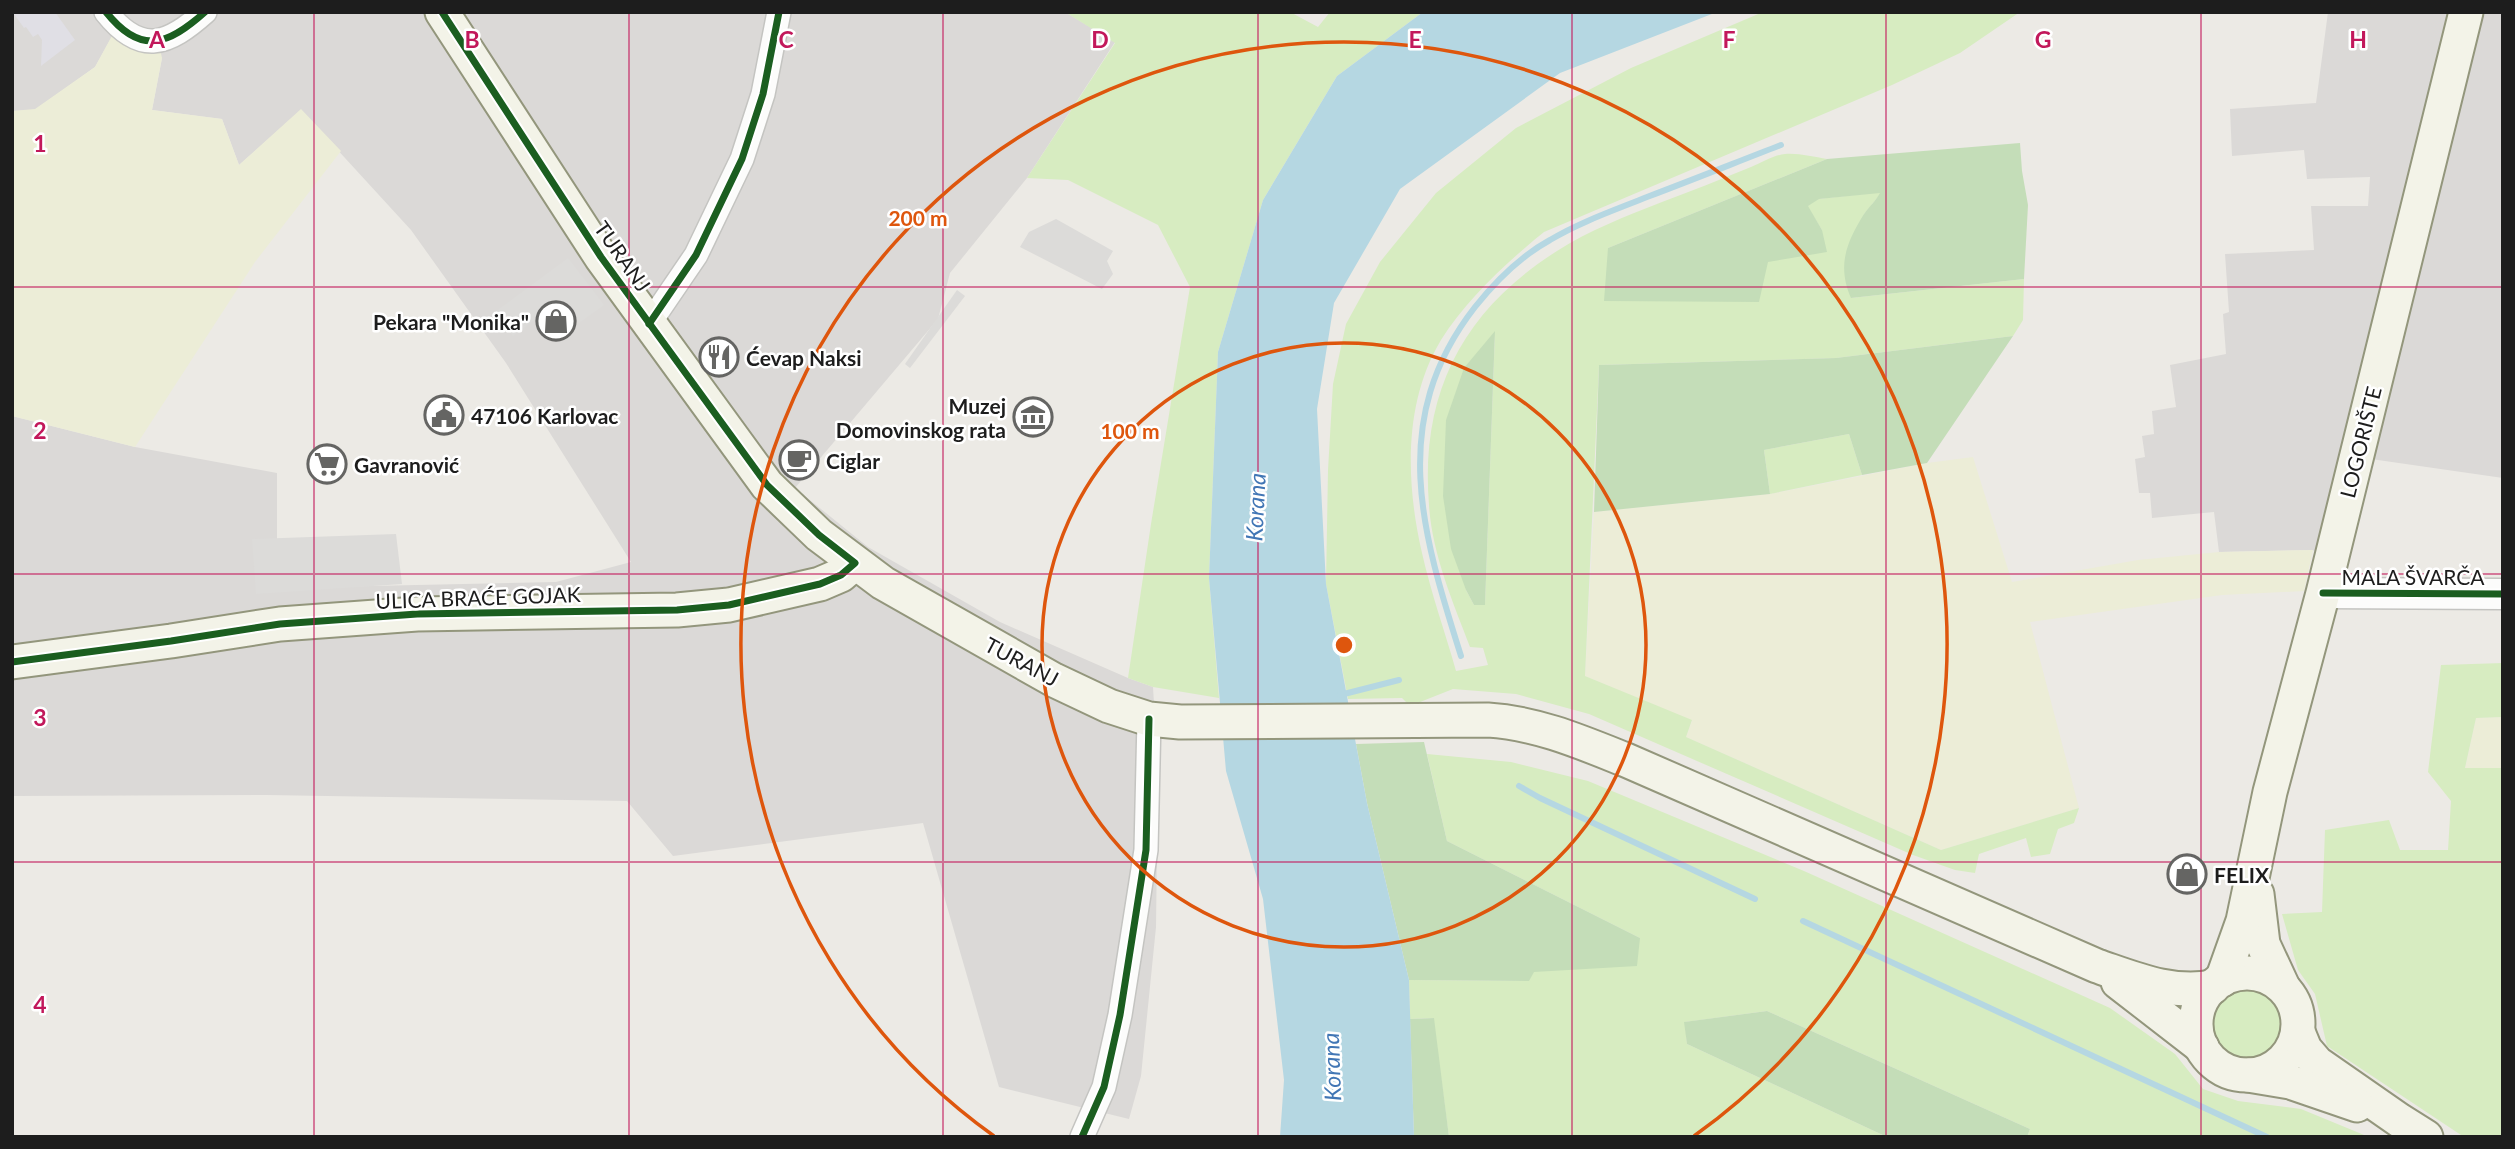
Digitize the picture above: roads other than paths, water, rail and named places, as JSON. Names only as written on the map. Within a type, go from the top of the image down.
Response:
[{"type":"main road","name":"TURANJ","points":[[442,12],[601,257],[767,485],[819,535],[883,583],[1054,680],[1109,706],[1165,721],[1507,721],[1568,737],[2097,966]]},
{"type":"main road","name":"LOGORIŠTE","points":[[2217,983],[2240,931],[2270,792],[2323,593],[2466,12]]},
{"type":"main road","name":"ULICA BRAĆE GOJAK","points":[[12,662],[279,624],[417,614],[677,611],[729,605],[820,584],[841,575],[855,562]]},
{"type":"main road","name":"LOGORIŠTE","points":[[2255,871],[2263,944],[2283,987]]},
{"type":"main road","points":[[2097,966],[2174,989],[2217,983],[2237,974],[2254,974],[2269,978],[2283,987],[2295,1008],[2298,1032],[2305,1049],[2317,1063],[2413,1129]]},
{"type":"main road","points":[[2097,966],[2202,1047],[2220,1067],[2233,1073],[2290,1082],[2413,1129]]},
{"type":"main road","points":[[2202,1047],[2197,1031],[2197,1015],[2203,1000],[2217,983]]},
{"type":"main road","points":[[2247,1075],[2262,1073],[2280,1062],[2294,1046],[2298,1032]]},
{"type":"street","points":[[106,12],[128,33],[153,43],[175,36],[205,12]]},
{"type":"street","points":[[649,324],[696,255],[742,159],[763,94],[779,12]]},
{"type":"street","name":"MALA ŠVARČA","points":[[2323,593],[2503,594]]},
{"type":"street","points":[[1082,1137],[1104,1087],[1121,1015],[1165,721]]},
{"type":"water","name":"Korana","points":[[1423,12],[1717,12],[1560,73],[1400,189],[1334,303],[1317,409],[1326,584],[1367,803],[1409,980],[1414,1137],[1280,1137],[1284,1080],[1263,899],[1226,771],[1209,578],[1218,352],[1263,200],[1337,76]]},
{"type":"waterway","points":[[1461,656],[1434,565],[1420,478],[1422,435],[1430,392],[1448,349],[1475,307],[1491,288],[1539,246],[1598,217],[1781,145]]},
{"type":"waterway","points":[[1340,695],[1399,680]]},
{"type":"waterway","points":[[1519,786],[1755,899]]},
{"type":"waterway","points":[[1803,921],[2267,1137]]},
{"type":"place","name":"Pekara \"Monika\"","points":[[556,321]]},
{"type":"place","name":"Ćevap Naksi","points":[[719,357]]},
{"type":"place","name":"47106 Karlovac","points":[[444,415]]},
{"type":"place","name":"Muzej Domovinskog rata","points":[[1033,417]]},
{"type":"place","name":"Ciglar","points":[[799,460]]},
{"type":"place","name":"Gavranović","points":[[327,464]]},
{"type":"place","name":"FELIX","points":[[2187,874]]}]
